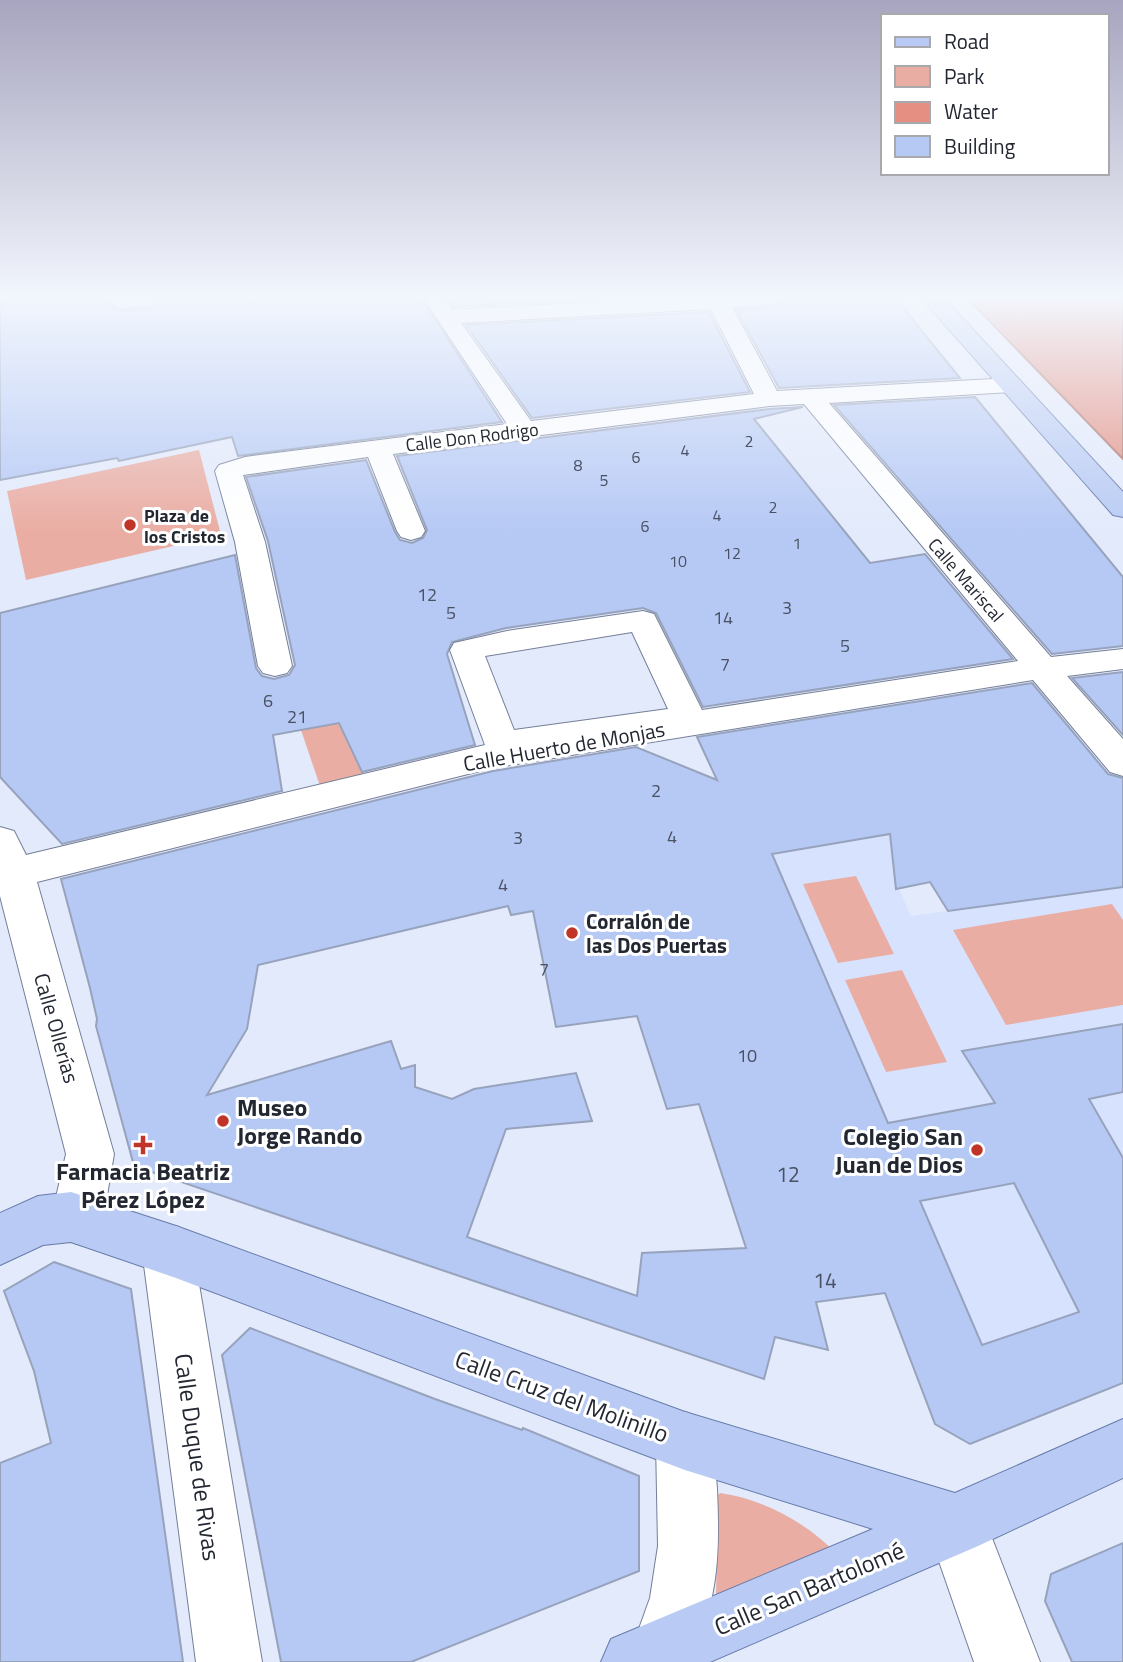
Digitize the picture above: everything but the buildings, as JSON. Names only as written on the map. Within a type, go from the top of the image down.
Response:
[{"type":"main road","points":[[1003,377],[1123,509]]},
{"type":"main road","name":"Calle Cruz del Molinillo","points":[[0,1240],[38,1221],[71,1217],[176,1252],[685,1441],[956,1524]]},
{"type":"main road","points":[[956,1524],[1123,1448]]},
{"type":"main road","name":"Calle San Bartolomé","points":[[648,1657],[956,1524]]},
{"type":"street","points":[[487,377],[524,430]]},
{"type":"street","points":[[757,377],[769,399]]},
{"type":"street","name":"Calle Don Rodrigo","points":[[275,666],[250,542],[228,471],[245,465],[769,399],[1011,386]]},
{"type":"street","name":"Calle Mariscal","points":[[810,396],[1123,764]]},
{"type":"street","points":[[378,449],[411,531]]},
{"type":"street","points":[[643,621],[685,712],[689,718],[507,743],[500,740],[466,650],[507,641],[643,621]]},
{"type":"street","name":"Calle Huerto de Monjas","points":[[7,857],[492,756],[1042,668],[1123,659]]},
{"type":"street","name":"Calle Ollerías","points":[[7,857],[90,1154],[77,1219]]},
{"type":"street","name":"Calle Duque de Rivas","points":[[176,1252],[170,1265],[229,1662]]},
{"type":"street","name":"Calle San Bartolomé","points":[[648,1657],[682,1598],[690,1546],[685,1441]]},
{"type":"street","points":[[956,1524],[1007,1662]]},
{"type":"shaded area","name":"Colegio San Juan de Dios","points":[[893,811],[896,883],[911,916],[1123,887],[1123,1383],[970,1444],[935,1424],[715,843]]},
{"type":"green space","points":[[199,450],[221,535],[26,580],[7,491]]},
{"type":"green space","points":[[343,722],[364,777],[321,789],[301,730]]},
{"type":"green space","points":[[856,876],[894,954],[838,963],[803,884]]},
{"type":"green space","points":[[1112,904],[1123,920],[1123,1005],[1006,1025],[953,930]]},
{"type":"green space","points":[[902,970],[947,1062],[886,1072],[845,980]]},
{"type":"green space","points":[[720,1493],[752,1501],[783,1514],[812,1532],[837,1554],[716,1600],[717,1531],[714,1499]]},
{"type":"water","points":[[1043,377],[1123,377],[1123,459]]},
{"type":"place","name":"Plaza de los Cristos","points":[[130,525]]},
{"type":"place","name":"Corralón de las Dos Puertas","points":[[572,933]]},
{"type":"place","name":"Museo Jorge Rando","points":[[223,1121]]},
{"type":"place","name":"Farmacia Beatriz Pérez López","points":[[143,1145]]},
{"type":"place","name":"Colegio San Juan de Dios","points":[[977,1150]]}]
